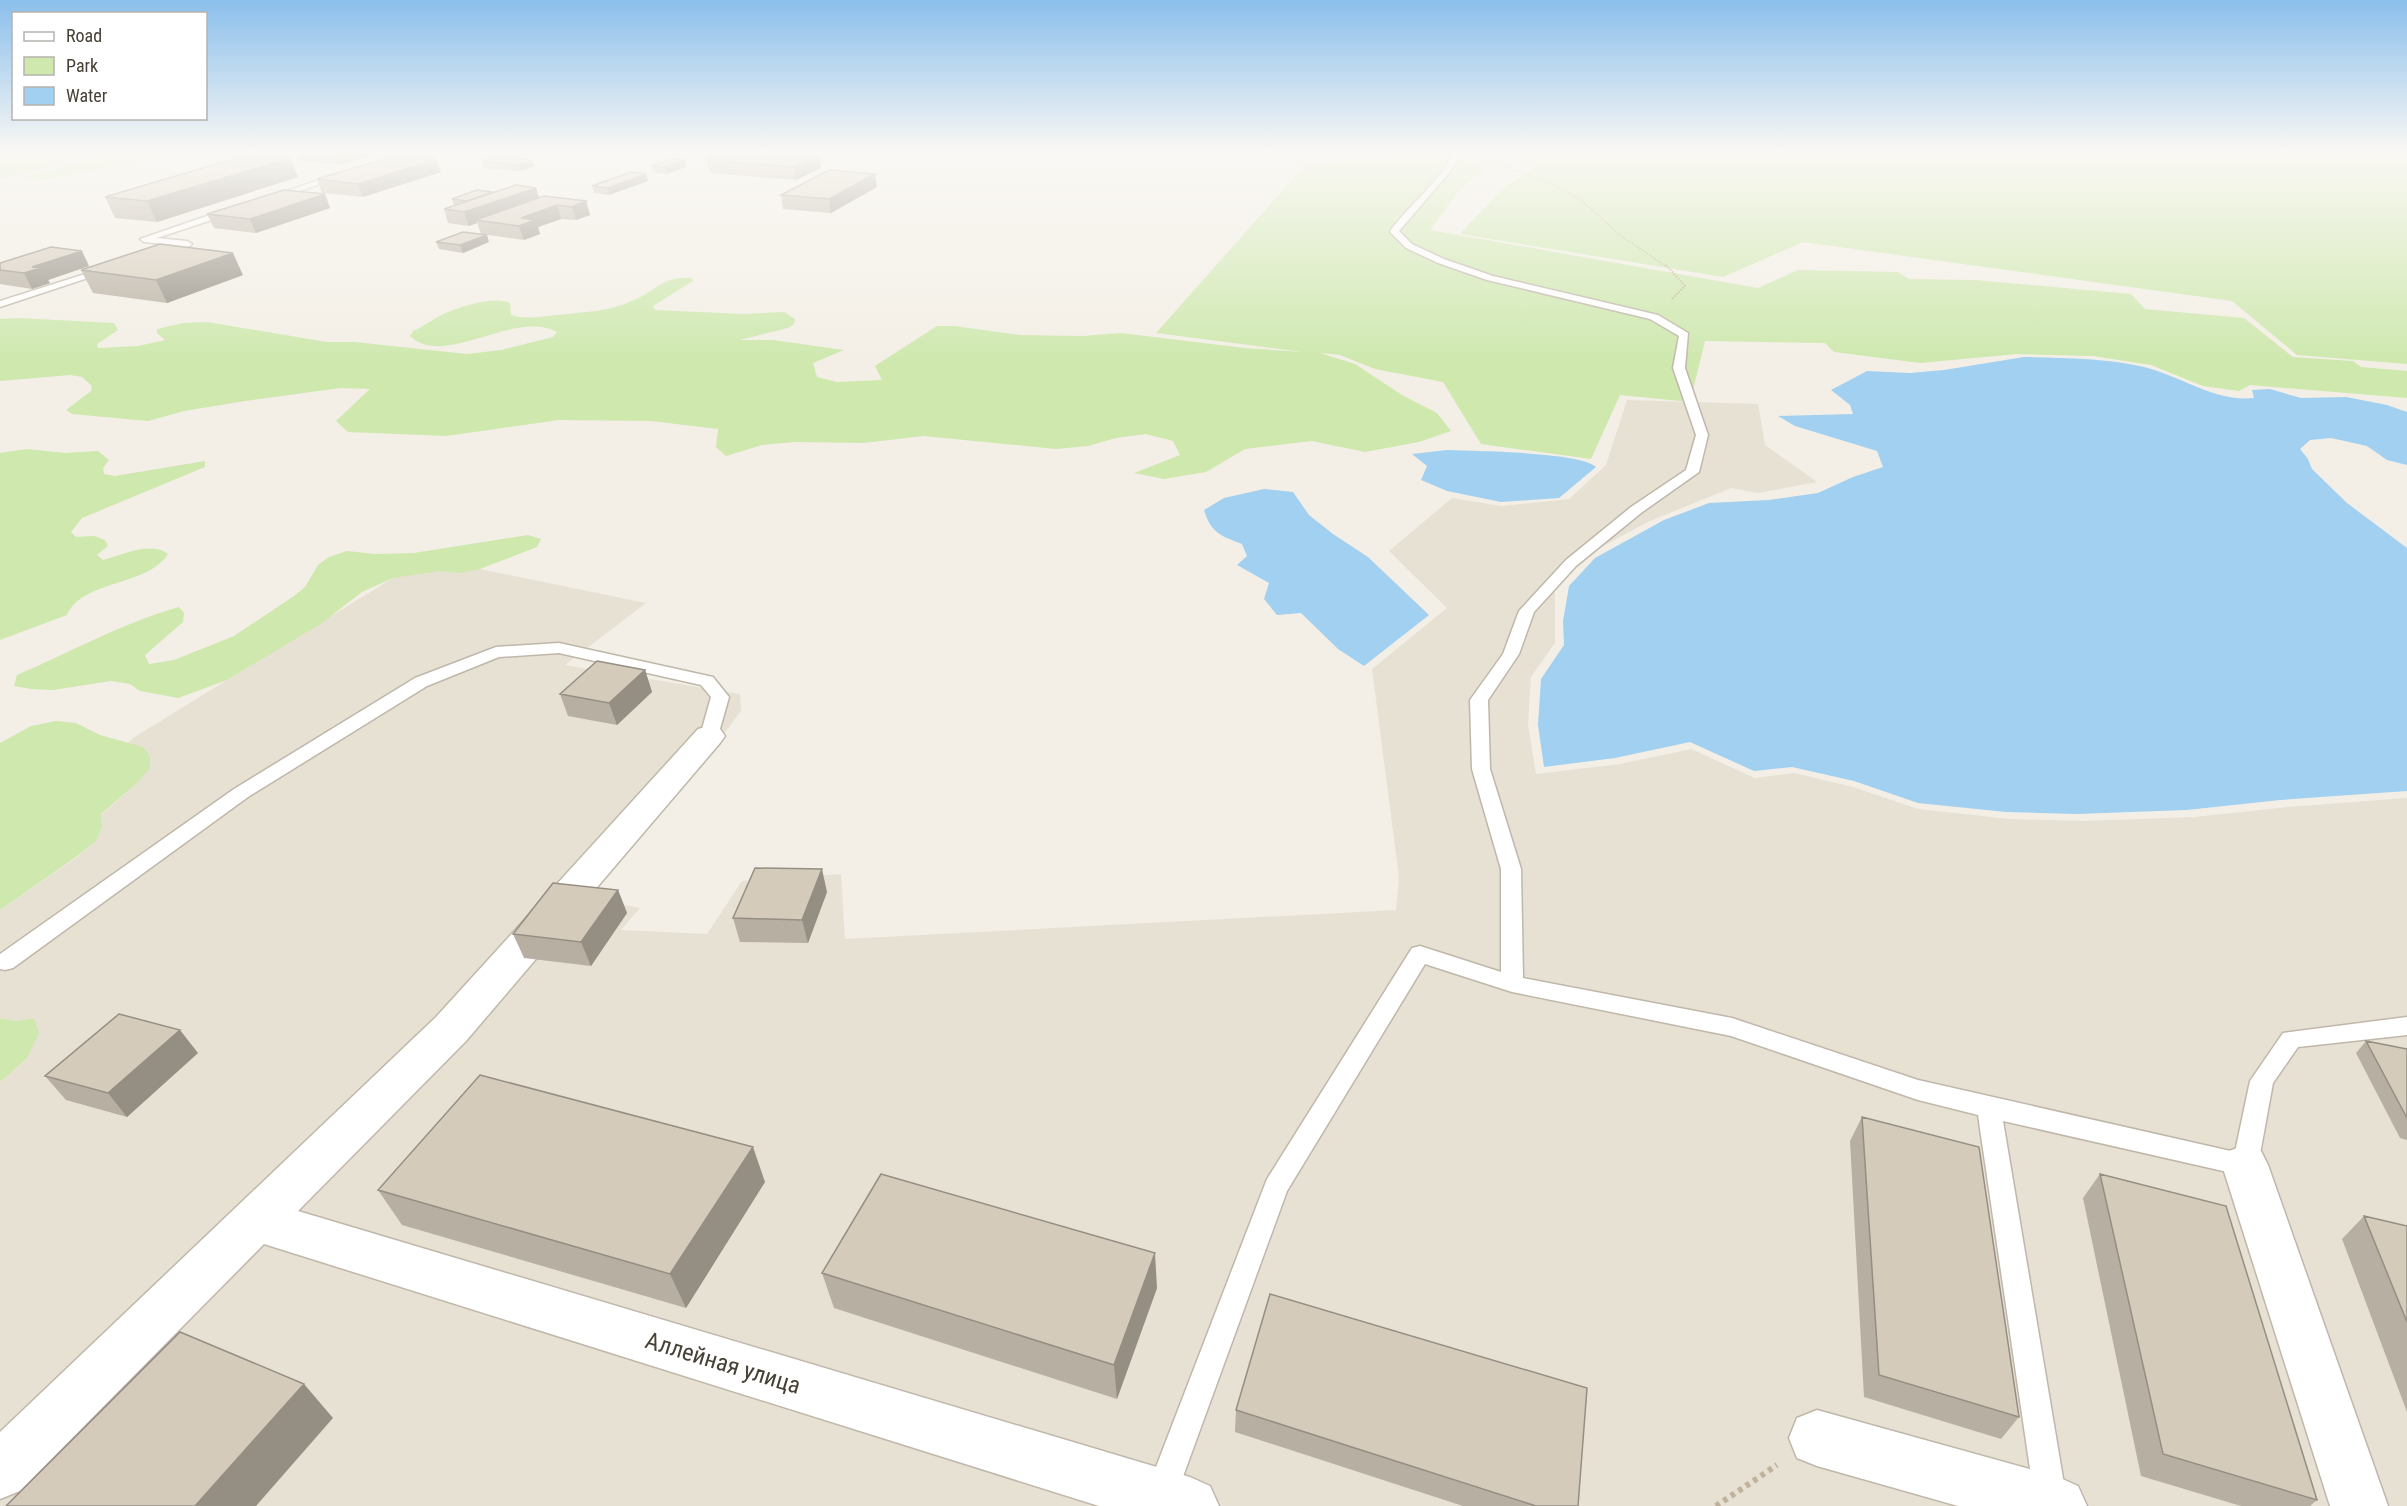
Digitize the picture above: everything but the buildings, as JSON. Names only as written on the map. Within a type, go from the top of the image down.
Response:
[{"type":"street","points":[[0,1471],[451,1029],[709,736]]},
{"type":"street","points":[[2245,1165],[2360,1506]]},
{"type":"street","name":"Аллейная улица","points":[[257,1220],[1175,1502]]},
{"type":"street","points":[[1817,1437],[2055,1505]]},
{"type":"lane","points":[[145,257],[188,244],[144,239],[195,222]]},
{"type":"lane","points":[[1400,222],[1394,231],[1409,246],[1441,261],[1490,278],[1654,317],[1684,335],[1679,368],[1702,435],[1692,472],[1636,510],[1571,563],[1527,611],[1511,654],[1479,700],[1481,769],[1511,870],[1512,984]]},
{"type":"lane","points":[[0,304],[112,268]]},
{"type":"lane","points":[[5,962],[241,793],[421,682],[496,652],[559,648],[707,681],[720,697],[709,736]]},
{"type":"lane","points":[[1175,1502],[1276,1187],[1420,954],[1512,984],[1732,1027],[1918,1090],[2245,1165],[2262,1081],[2291,1039],[2407,1026]]},
{"type":"lane","points":[[1989,1108],[2055,1505]]},
{"type":"path","points":[[1606,222],[1621,236],[1663,262],[1685,286],[1654,317]]},
{"type":"path","points":[[1716,1506],[1817,1437]]},
{"type":"shaded area","points":[[1627,400],[1758,404],[1765,445],[1817,482],[1758,493],[1731,488],[1650,521],[1590,553],[1555,590],[1555,643],[1531,677],[1528,724],[1536,774],[1620,764],[1691,749],[1755,778],[1794,773],[1853,787],[1918,809],[2010,819],[2082,821],[2195,817],[2407,798],[2407,1506],[0,1506],[0,1082],[27,1058],[34,1018],[16,1021],[0,1018],[0,910],[76,858],[96,841],[102,827],[101,815],[137,783],[143,747],[127,744],[133,738],[393,578],[457,566],[480,569],[646,603],[565,665],[740,694],[741,711],[727,730],[573,896],[640,908],[621,930],[707,934],[742,881],[841,874],[845,939],[1396,910],[1399,877],[1372,669],[1447,608],[1389,551],[1452,498],[1501,506],[1569,499],[1606,465]]},
{"type":"green space","points":[[1254,222],[1436,222],[1430,230],[1758,288],[1798,270],[1898,272],[1909,279],[1975,280],[2131,294],[2145,309],[2244,318],[2293,357],[2353,361],[2361,367],[2407,371],[2407,398],[2250,385],[2239,391],[2203,386],[2151,365],[2093,356],[2017,354],[1920,363],[1834,352],[1825,343],[1705,341],[1690,402],[1620,395],[1591,459],[1481,444],[1443,382],[1375,369],[1340,355],[1320,353],[1355,364],[1402,395],[1437,413],[1451,431],[1419,442],[1365,452],[1312,441],[1245,449],[1206,472],[1164,479],[1134,473],[1180,455],[1173,441],[1146,434],[1116,438],[1088,446],[1056,449],[923,436],[864,443],[794,442],[762,445],[726,456],[716,447],[718,429],[651,421],[559,420],[446,436],[348,432],[336,421],[370,389],[341,388],[245,401],[184,411],[148,421],[72,414],[66,410],[91,391],[92,386],[82,377],[70,375],[0,381],[0,319],[114,323],[118,330],[97,344],[98,348],[138,346],[165,340],[157,333],[157,329],[183,323],[207,322],[327,342],[355,342],[467,354],[501,350],[553,337],[557,332],[540,327],[521,328],[442,346],[425,344],[410,336],[413,331],[442,315],[478,303],[503,301],[510,303],[511,315],[523,317],[587,312],[624,304],[667,281],[682,278],[692,278],[693,281],[653,306],[655,310],[744,314],[784,312],[795,319],[794,324],[788,328],[739,340],[773,340],[844,350],[813,363],[817,377],[837,382],[882,380],[875,366],[937,326],[954,326],[1019,335],[1083,336],[1121,333],[1245,348],[1303,352],[1156,333]]},
{"type":"green space","points":[[1471,222],[2407,222],[2407,364],[2297,355],[2232,301],[1803,242],[1723,277],[1460,234]]},
{"type":"green space","points":[[27,449],[65,453],[98,451],[109,460],[103,468],[104,474],[115,476],[205,461],[205,467],[82,518],[71,532],[76,537],[94,536],[105,540],[108,546],[97,555],[103,560],[136,550],[161,550],[168,554],[158,565],[87,595],[75,603],[67,615],[0,640],[0,453]]},
{"type":"green space","points":[[528,535],[541,539],[537,547],[480,569],[459,573],[440,571],[393,578],[362,592],[322,623],[227,680],[178,698],[140,691],[130,684],[111,681],[53,690],[14,686],[17,675],[117,629],[179,607],[184,613],[183,622],[145,655],[149,664],[174,660],[234,636],[305,587],[318,565],[329,557],[347,551],[375,554],[414,553]]},
{"type":"green space","points":[[56,721],[76,723],[100,735],[143,747],[150,757],[150,768],[137,783],[101,814],[102,827],[96,841],[0,910],[0,743],[31,726]]},
{"type":"green space","points":[[0,1018],[16,1021],[34,1018],[39,1033],[27,1058],[0,1082]]},
{"type":"water","points":[[2024,357],[2084,359],[2129,364],[2158,371],[2225,396],[2254,398],[2252,390],[2270,389],[2301,398],[2346,397],[2387,405],[2407,412],[2407,465],[2387,460],[2367,446],[2331,438],[2310,440],[2300,449],[2312,469],[2347,503],[2407,548],[2407,791],[2280,800],[2187,810],[2076,814],[2006,812],[1918,803],[1854,781],[1792,767],[1754,771],[1690,742],[1615,758],[1544,767],[1538,725],[1541,679],[1564,645],[1563,621],[1569,586],[1595,558],[1664,520],[1709,503],[1769,500],[1818,493],[1853,477],[1883,467],[1877,451],[1795,426],[1778,416],[1853,414],[1850,405],[1831,390],[1867,371],[1910,373],[1944,370]]},
{"type":"water","points":[[1447,450],[1549,455],[1587,462],[1596,467],[1559,498],[1501,502],[1447,491],[1421,480],[1427,466],[1412,454]]},
{"type":"water","points":[[1264,489],[1293,492],[1309,515],[1368,557],[1429,615],[1364,666],[1338,649],[1301,613],[1277,615],[1264,599],[1269,583],[1237,565],[1247,556],[1242,544],[1218,533],[1210,524],[1204,510],[1224,498]]}]
